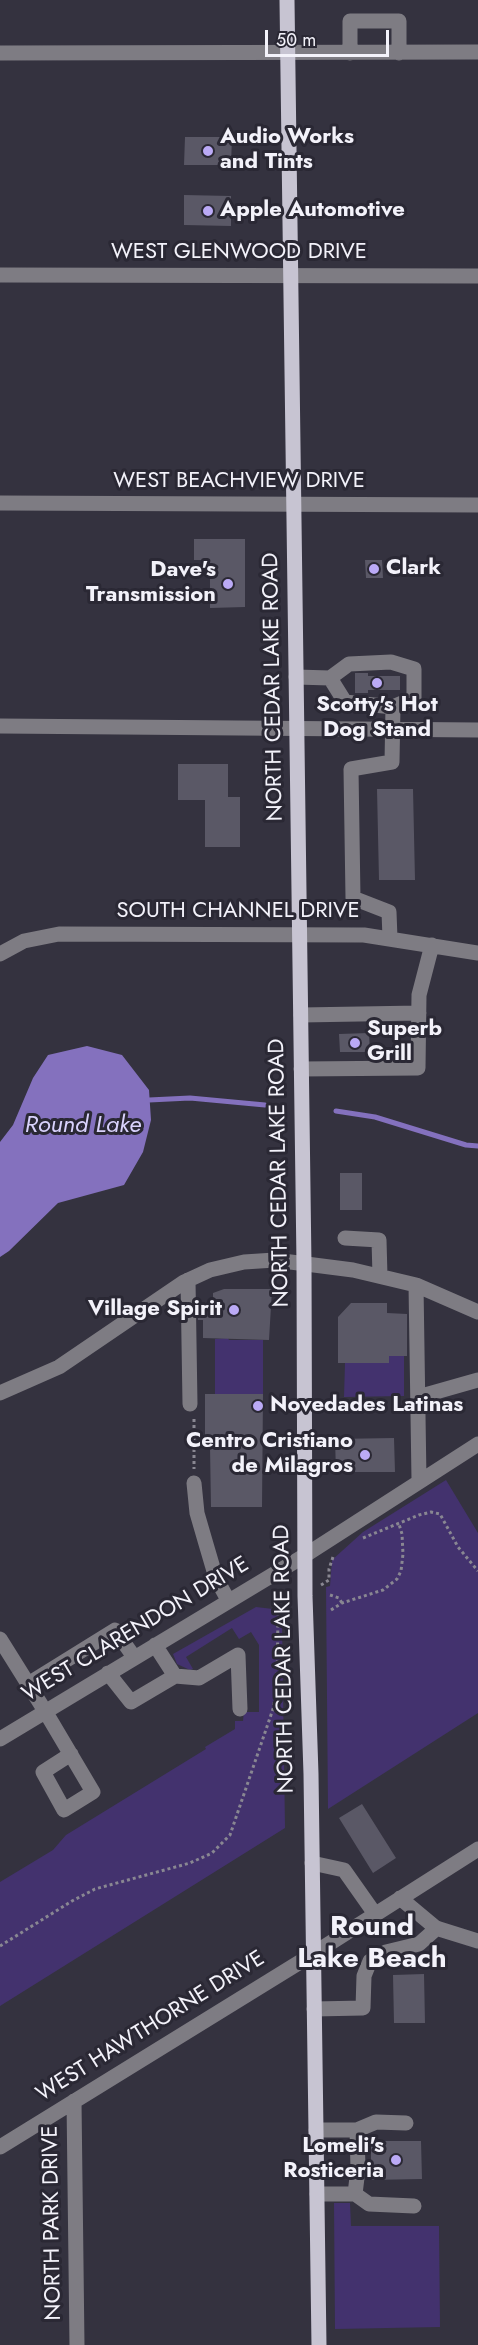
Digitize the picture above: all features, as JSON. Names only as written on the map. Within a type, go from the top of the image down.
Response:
[{"type":"main road","name":"NORTH CEDAR LAKE ROAD","points":[[287,0],[304,1263],[304,1556],[312,1863],[319,2345]]},
{"type":"street","points":[[350,52],[350,21],[399,21],[399,52]]},
{"type":"street","points":[[0,52],[478,52]]},
{"type":"street","name":"WEST GLENWOOD DRIVE","points":[[0,274],[478,276]]},
{"type":"street","name":"WEST BEACHVIEW DRIVE","points":[[0,503],[478,505]]},
{"type":"street","points":[[296,676],[330,678],[349,664],[391,662],[414,669],[414,698],[393,707],[345,702],[330,678]]},
{"type":"street","points":[[390,938],[389,912],[352,898],[351,769],[392,762],[393,707]]},
{"type":"street","points":[[0,726],[478,730]]},
{"type":"street","name":"SOUTH CHANNEL DRIVE","points":[[0,954],[24,941],[59,934],[299,934],[390,938],[478,953]]},
{"type":"street","points":[[301,1069],[418,1068],[419,995],[432,945]]},
{"type":"street","points":[[301,1015],[419,1013]]},
{"type":"street","points":[[345,1238],[379,1239],[380,1276]]},
{"type":"street","points":[[0,1393],[59,1367],[188,1280],[210,1270],[244,1262],[275,1260],[380,1276],[416,1285],[478,1312]]},
{"type":"street","points":[[188,1280],[190,1404]]},
{"type":"street","points":[[416,1285],[419,1480]]},
{"type":"street","points":[[418,1397],[478,1380]]},
{"type":"street","name":"WEST CLARENDON DRIVE","points":[[0,1739],[304,1556],[478,1444]]},
{"type":"street","points":[[194,1483],[197,1513],[206,1544],[216,1578],[228,1600]]},
{"type":"street","points":[[28,1684],[115,1630],[134,1657]]},
{"type":"street","points":[[0,1639],[70,1754]]},
{"type":"street","points":[[155,1645],[175,1676]]},
{"type":"street","points":[[108,1673],[131,1702],[175,1676],[200,1678],[238,1655],[240,1708]]},
{"type":"street","name":"WEST HAWTHORNE DRIVE","points":[[0,2147],[313,1954],[478,1849]]},
{"type":"street","points":[[312,1863],[344,1870],[375,1914]]},
{"type":"street","points":[[400,1898],[437,1928],[478,1941]]},
{"type":"street","points":[[314,2009],[363,2008],[364,1976],[370,1961],[386,1952],[419,1944],[437,1928]]},
{"type":"street","name":"NORTH PARK DRIVE","points":[[74,2101],[77,2345]]},
{"type":"street","points":[[316,2130],[357,2130],[376,2122],[406,2123]]},
{"type":"street","points":[[355,2193],[358,2169],[357,2130]]},
{"type":"street","points":[[317,2194],[355,2193],[369,2204],[414,2206]]},
{"type":"path","points":[[190,1404],[194,1404],[194,1483]]},
{"type":"path","points":[[360,1539],[419,1515],[431,1512],[440,1514],[458,1547],[478,1571]]},
{"type":"path","points":[[331,1610],[342,1603],[383,1590],[396,1579],[401,1571],[403,1554],[399,1523]]},
{"type":"path","points":[[0,1946],[95,1889],[190,1863],[212,1853],[230,1835],[278,1688],[278,1614],[329,1580],[331,1559],[337,1553]]},
{"type":"path","points":[[330,1594],[339,1598],[342,1603]]},
{"type":"shaded area","points":[[228,1338],[229,1340],[263,1340],[263,1394],[215,1394],[215,1339]]},
{"type":"shaded area","points":[[404,1356],[404,1396],[344,1397],[345,1363]]},
{"type":"shaded area","points":[[446,1480],[478,1533],[478,1713],[328,1809],[326,1587],[330,1586],[332,1560],[363,1532]]},
{"type":"shaded area","points":[[256,1607],[273,1609],[280,1616],[282,1623],[285,1828],[0,2006],[0,1882],[53,1850],[66,1835],[235,1729],[235,1721],[243,1721],[244,1712],[259,1712],[259,1645],[251,1632],[239,1639],[232,1628],[186,1657],[193,1669],[190,1670],[177,1664],[173,1654]]},
{"type":"shaded area","points":[[334,2203],[350,2203],[351,2226],[439,2226],[440,2327],[335,2329]]},
{"type":"water","name":"Round Lake","points":[[87,1046],[122,1055],[149,1090],[151,1120],[143,1152],[124,1185],[58,1203],[0,1257],[0,1142],[13,1125],[33,1078],[48,1055]]},
{"type":"building","name":"Audio Works and Tints","points":[[185,137],[232,137],[231,165],[184,165]]},
{"type":"building","name":"Apple Automotive","points":[[184,195],[231,196],[231,226],[184,225]]},
{"type":"building","name":"Dave's Transmission","points":[[194,539],[245,539],[245,607],[210,608],[210,560],[194,560]]},
{"type":"building","name":"Clark","points":[[365,560],[382,560],[383,578],[366,578]]},
{"type":"building","name":"Scotty's Hot Dog Stand","points":[[355,673],[368,673],[368,676],[400,676],[400,690],[368,690],[368,693],[355,693]]},
{"type":"building","points":[[178,764],[228,764],[228,797],[240,797],[240,847],[205,847],[205,800],[178,800]]},
{"type":"building","points":[[377,789],[413,789],[415,880],[379,880]]},
{"type":"building","name":"Superb Grill","points":[[369,1033],[370,1052],[340,1052],[339,1034]]},
{"type":"building","points":[[340,1173],[362,1173],[362,1210],[340,1210]]},
{"type":"building","name":"Village Spirit","points":[[224,1289],[272,1289],[269,1340],[203,1338],[203,1320],[198,1320],[198,1302],[213,1302],[213,1293]]},
{"type":"building","points":[[351,1303],[387,1303],[387,1313],[407,1314],[407,1356],[389,1356],[389,1363],[338,1363],[338,1317]]},
{"type":"building","points":[[205,1394],[263,1394],[262,1507],[211,1507],[210,1447],[205,1447]]},
{"type":"building","name":"Centro Cristiano de Milagros","points":[[394,1438],[395,1472],[336,1472],[335,1439]]},
{"type":"building","points":[[362,1804],[396,1858],[373,1873],[339,1818]]},
{"type":"building","points":[[424,1974],[425,2023],[394,2023],[393,1975]]},
{"type":"building","name":"Lomeli's Rosticeria","points":[[371,2141],[421,2141],[422,2179],[371,2180]]},
{"type":"waterway","points":[[149,1100],[190,1098],[265,1105]]},
{"type":"waterway","points":[[336,1111],[375,1117],[466,1145],[478,1146]]},
{"type":"place","name":"Audio Works and Tints","points":[[208,151]]},
{"type":"place","name":"Apple Automotive","points":[[208,211]]},
{"type":"place","name":"Clark","points":[[374,569]]},
{"type":"place","name":"Dave's Transmission","points":[[228,584]]},
{"type":"place","name":"Scotty's Hot Dog Stand","points":[[377,683]]},
{"type":"place","name":"Superb Grill","points":[[355,1043]]},
{"type":"place","name":"Village Spirit","points":[[234,1310]]},
{"type":"place","name":"Novedades Latinas","points":[[258,1406]]},
{"type":"place","name":"Centro Cristiano de Milagros","points":[[365,1455]]},
{"type":"place","name":"Lomeli's Rosticeria","points":[[396,2160]]},
{"type":"district","name":"Round Lake Beach","points":[[372,1944]]}]
